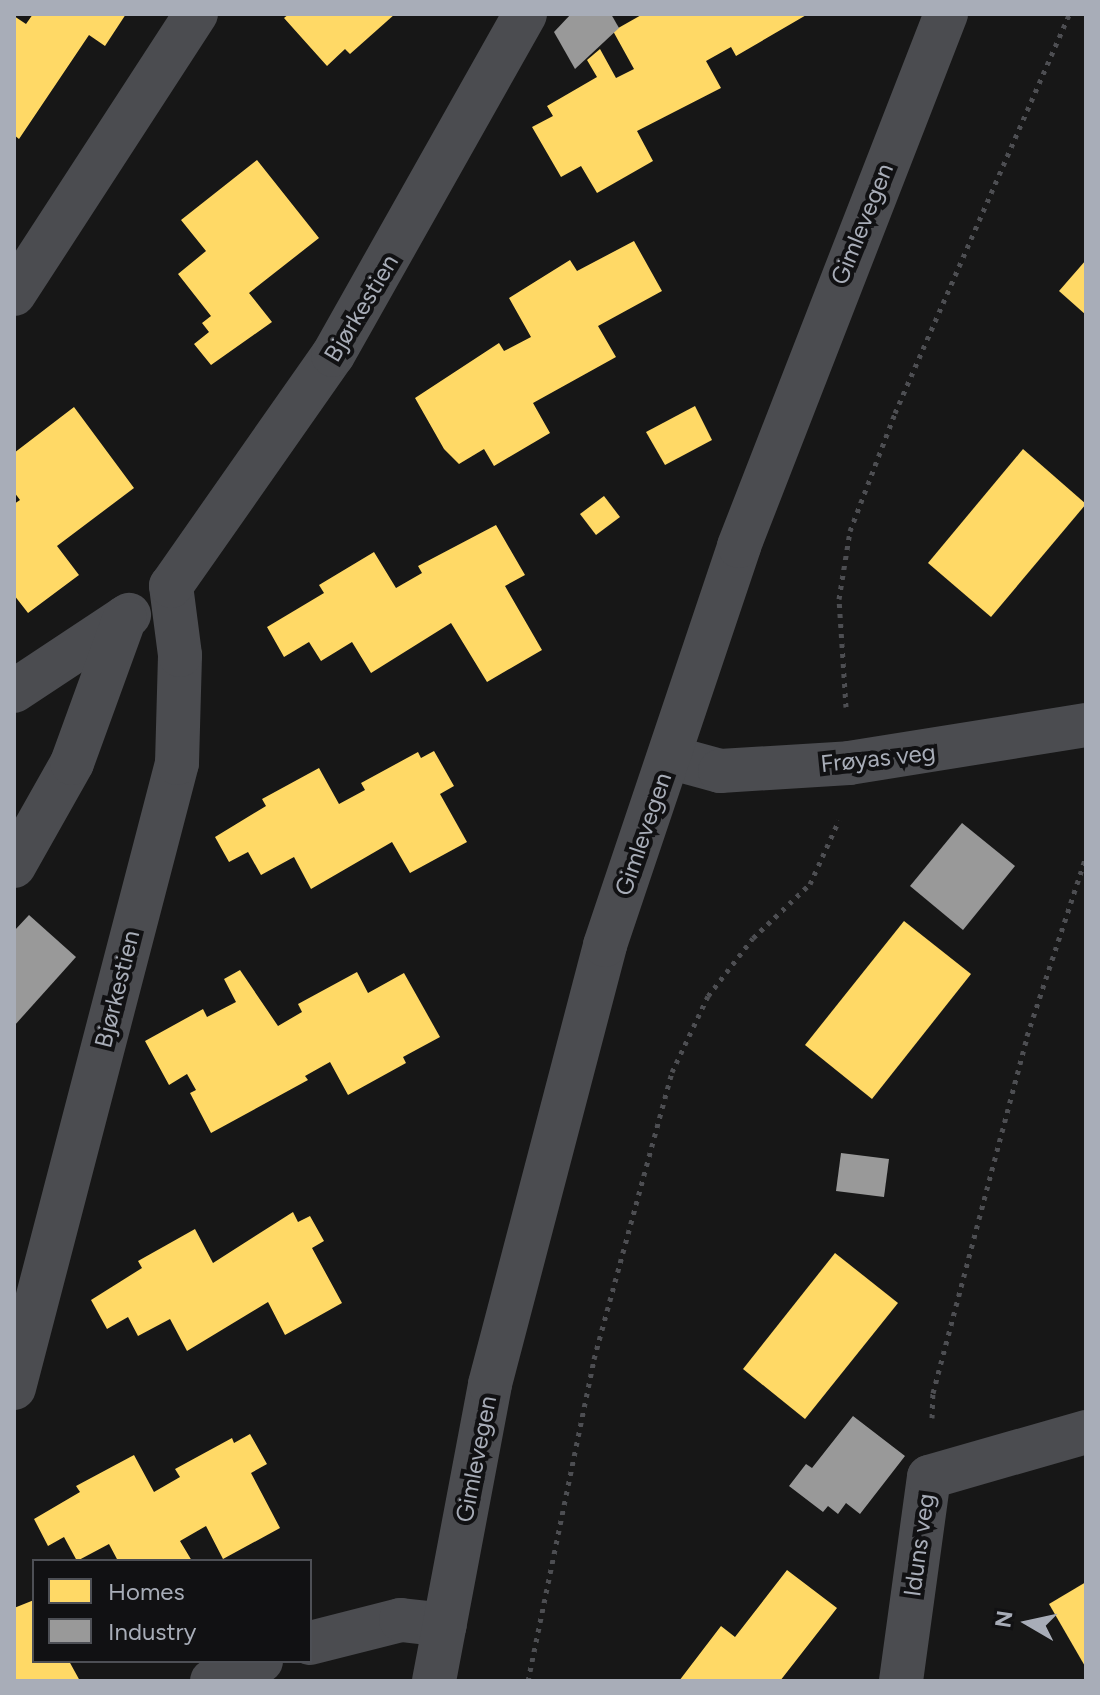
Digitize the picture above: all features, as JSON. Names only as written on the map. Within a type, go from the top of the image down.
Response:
[{"type":"street","points":[[14,294],[196,14]]},
{"type":"street","name":"Bjørkestien","points":[[14,691],[171,586],[333,355],[525,14]]},
{"type":"street","name":"Gimlevegen","points":[[434,1681],[490,1384],[556,1119],[605,945],[739,546],[946,14]]},
{"type":"street","name":"Bjørkestien","points":[[14,1388],[177,763],[180,655],[171,586]]},
{"type":"street","points":[[14,866],[72,763],[125,617]]},
{"type":"street","name":"Frøyas veg","points":[[669,757],[720,771],[849,763],[909,758],[1086,725]]},
{"type":"street","name":"Iduns veg","points":[[901,1681],[929,1477],[1086,1432]]},
{"type":"street","points":[[312,1642],[401,1620],[445,1625]]},
{"type":"street","points":[[212,1681],[256,1663]]},
{"type":"path","points":[[528,1681],[594,1359],[672,1072],[708,996],[753,938],[810,884],[842,814],[849,763],[839,599],[850,531],[895,413],[1069,14]]},
{"type":"path","points":[[929,1477],[933,1393],[1027,1036],[1086,857]]},
{"type":"building: Homes","points":[[33,14],[126,14],[105,46],[89,35],[19,139],[14,135],[14,16],[26,24]]},
{"type":"building: Homes","points":[[289,14],[395,14],[350,54],[345,49],[327,66],[284,18]]},
{"type":"building: Homes","points":[[643,14],[808,14],[736,56],[731,47],[706,61],[721,88],[637,131],[653,161],[597,193],[581,166],[561,177],[532,127],[553,116],[547,106],[597,77],[587,60],[600,49],[616,78],[634,69],[613,31]]},
{"type":"building: Homes","points":[[257,160],[319,238],[249,293],[272,322],[211,365],[194,344],[209,332],[202,323],[211,316],[178,274],[206,251],[181,220]]},
{"type":"building: Homes","points":[[634,241],[662,291],[598,326],[616,357],[533,403],[550,433],[494,466],[484,449],[459,464],[444,449],[415,398],[499,343],[504,351],[531,337],[509,298],[570,260],[577,271]]},
{"type":"building: Homes","points":[[1086,260],[1086,315],[1059,291]]},
{"type":"building: Homes","points":[[695,406],[712,440],[665,465],[646,432]]},
{"type":"building: Homes","points":[[74,407],[134,488],[57,546],[79,575],[28,613],[14,595],[14,504],[20,500],[14,492],[14,453]]},
{"type":"building: Homes","points":[[1023,449],[1086,504],[991,617],[928,563]]},
{"type":"building: Homes","points":[[604,496],[620,517],[596,535],[580,514]]},
{"type":"building: Homes","points":[[496,525],[525,575],[505,586],[542,650],[487,682],[451,623],[371,673],[352,642],[321,661],[309,642],[284,657],[267,627],[324,593],[319,585],[374,552],[396,588],[422,573],[418,566]]},
{"type":"building: Homes","points":[[434,751],[454,786],[440,794],[467,842],[410,873],[392,842],[311,889],[294,857],[261,875],[248,852],[229,862],[215,837],[266,806],[262,799],[319,768],[339,804],[365,790],[361,783],[418,752],[421,758]]},
{"type":"building: Homes","points":[[904,921],[971,974],[872,1099],[805,1045]]},
{"type":"building: Homes","points":[[240,970],[278,1026],[302,1012],[298,1004],[357,972],[368,993],[404,973],[440,1037],[403,1057],[406,1063],[348,1095],[330,1062],[305,1076],[308,1080],[211,1133],[190,1093],[196,1090],[187,1074],[169,1085],[145,1041],[203,1009],[207,1017],[236,1002],[224,979]]},
{"type":"building: Homes","points":[[293,1212],[298,1222],[310,1216],[324,1241],[312,1248],[342,1303],[285,1335],[268,1302],[187,1351],[170,1319],[138,1336],[128,1317],[107,1329],[91,1300],[142,1268],[138,1261],[195,1229],[213,1263]]},
{"type":"building: Homes","points":[[835,1253],[898,1303],[805,1419],[743,1369]]},
{"type":"building: Homes","points":[[250,1434],[267,1464],[251,1473],[280,1528],[223,1559],[206,1526],[180,1541],[191,1559],[117,1559],[109,1544],[76,1559],[64,1537],[48,1546],[34,1519],[80,1492],[76,1486],[134,1455],[154,1492],[180,1477],[175,1469],[232,1438],[234,1443]]},
{"type":"building: Homes","points":[[787,1570],[837,1608],[780,1681],[679,1681],[721,1626],[735,1637]]},
{"type":"building: Homes","points":[[1086,1582],[1086,1668],[1049,1604]]},
{"type":"building: Homes","points":[[32,1601],[32,1663],[70,1663],[80,1681],[14,1681],[14,1608]]},
{"type":"building: Industry","points":[[571,14],[611,14],[619,28],[575,69],[554,32]]},
{"type":"building: Industry","points":[[962,823],[1015,866],[963,930],[910,886]]},
{"type":"building: Industry","points":[[29,915],[76,957],[14,1026],[14,931]]},
{"type":"building: Industry","points":[[841,1153],[889,1159],[884,1197],[836,1191]]},
{"type":"building: Industry","points":[[853,1416],[905,1456],[860,1514],[846,1503],[838,1514],[828,1506],[823,1512],[789,1486],[806,1464],[812,1468]]}]
